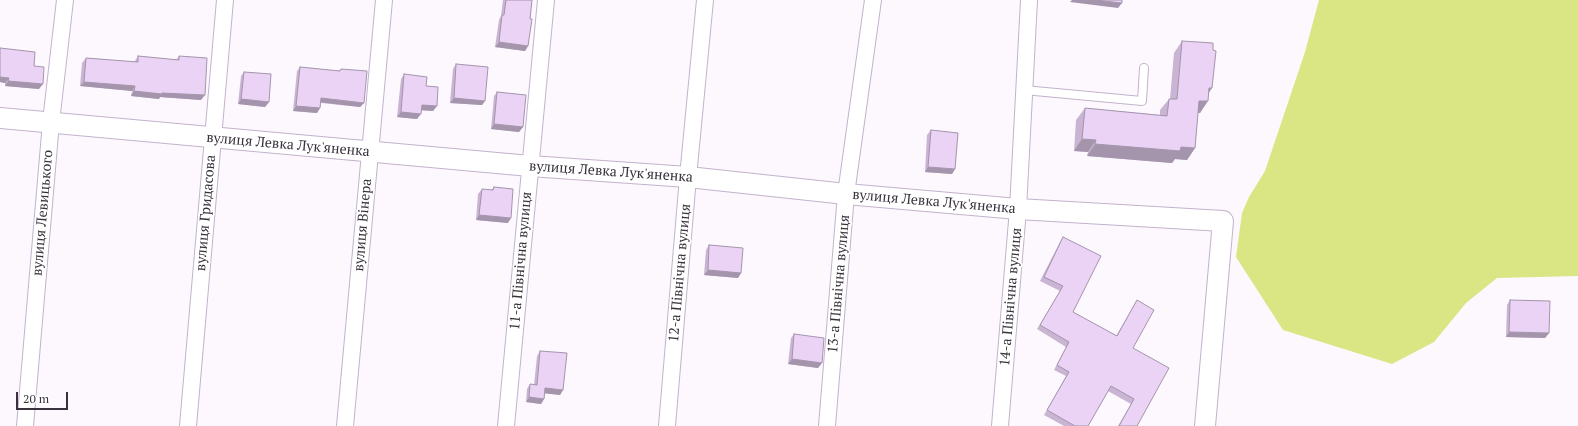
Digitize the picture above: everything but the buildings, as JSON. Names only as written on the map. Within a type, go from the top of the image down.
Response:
[{"type":"street","name":"вулиця Левицького","points":[[25,426],[51,122],[65,0]]},
{"type":"street","name":"вулиця Гридасова","points":[[188,426],[225,0]]},
{"type":"street","name":"вулиця Вінера","points":[[345,426],[384,0]]},
{"type":"street","name":"11-а Північна вулиця","points":[[506,426],[546,0]]},
{"type":"street","name":"12-а Північна вулиця","points":[[667,426],[688,177],[705,0]]},
{"type":"street","name":"13-а Північна вулиця","points":[[827,426],[846,194],[873,0]]},
{"type":"street","name":"14-а Північна вулиця","points":[[1000,426],[1018,209],[1029,0]]},
{"type":"street","name":"вулиця Левка Лук'яненка","points":[[0,118],[530,166],[688,177],[846,194],[1018,209],[1223,221],[1205,426]]},
{"type":"lane","points":[[1024,90],[1142,101],[1144,68]]},
{"type":"green space","points":[[1319,0],[1578,0],[1578,276],[1497,278],[1466,303],[1434,342],[1392,364],[1283,330],[1236,257],[1242,213],[1249,197],[1265,171],[1305,52]]}]
